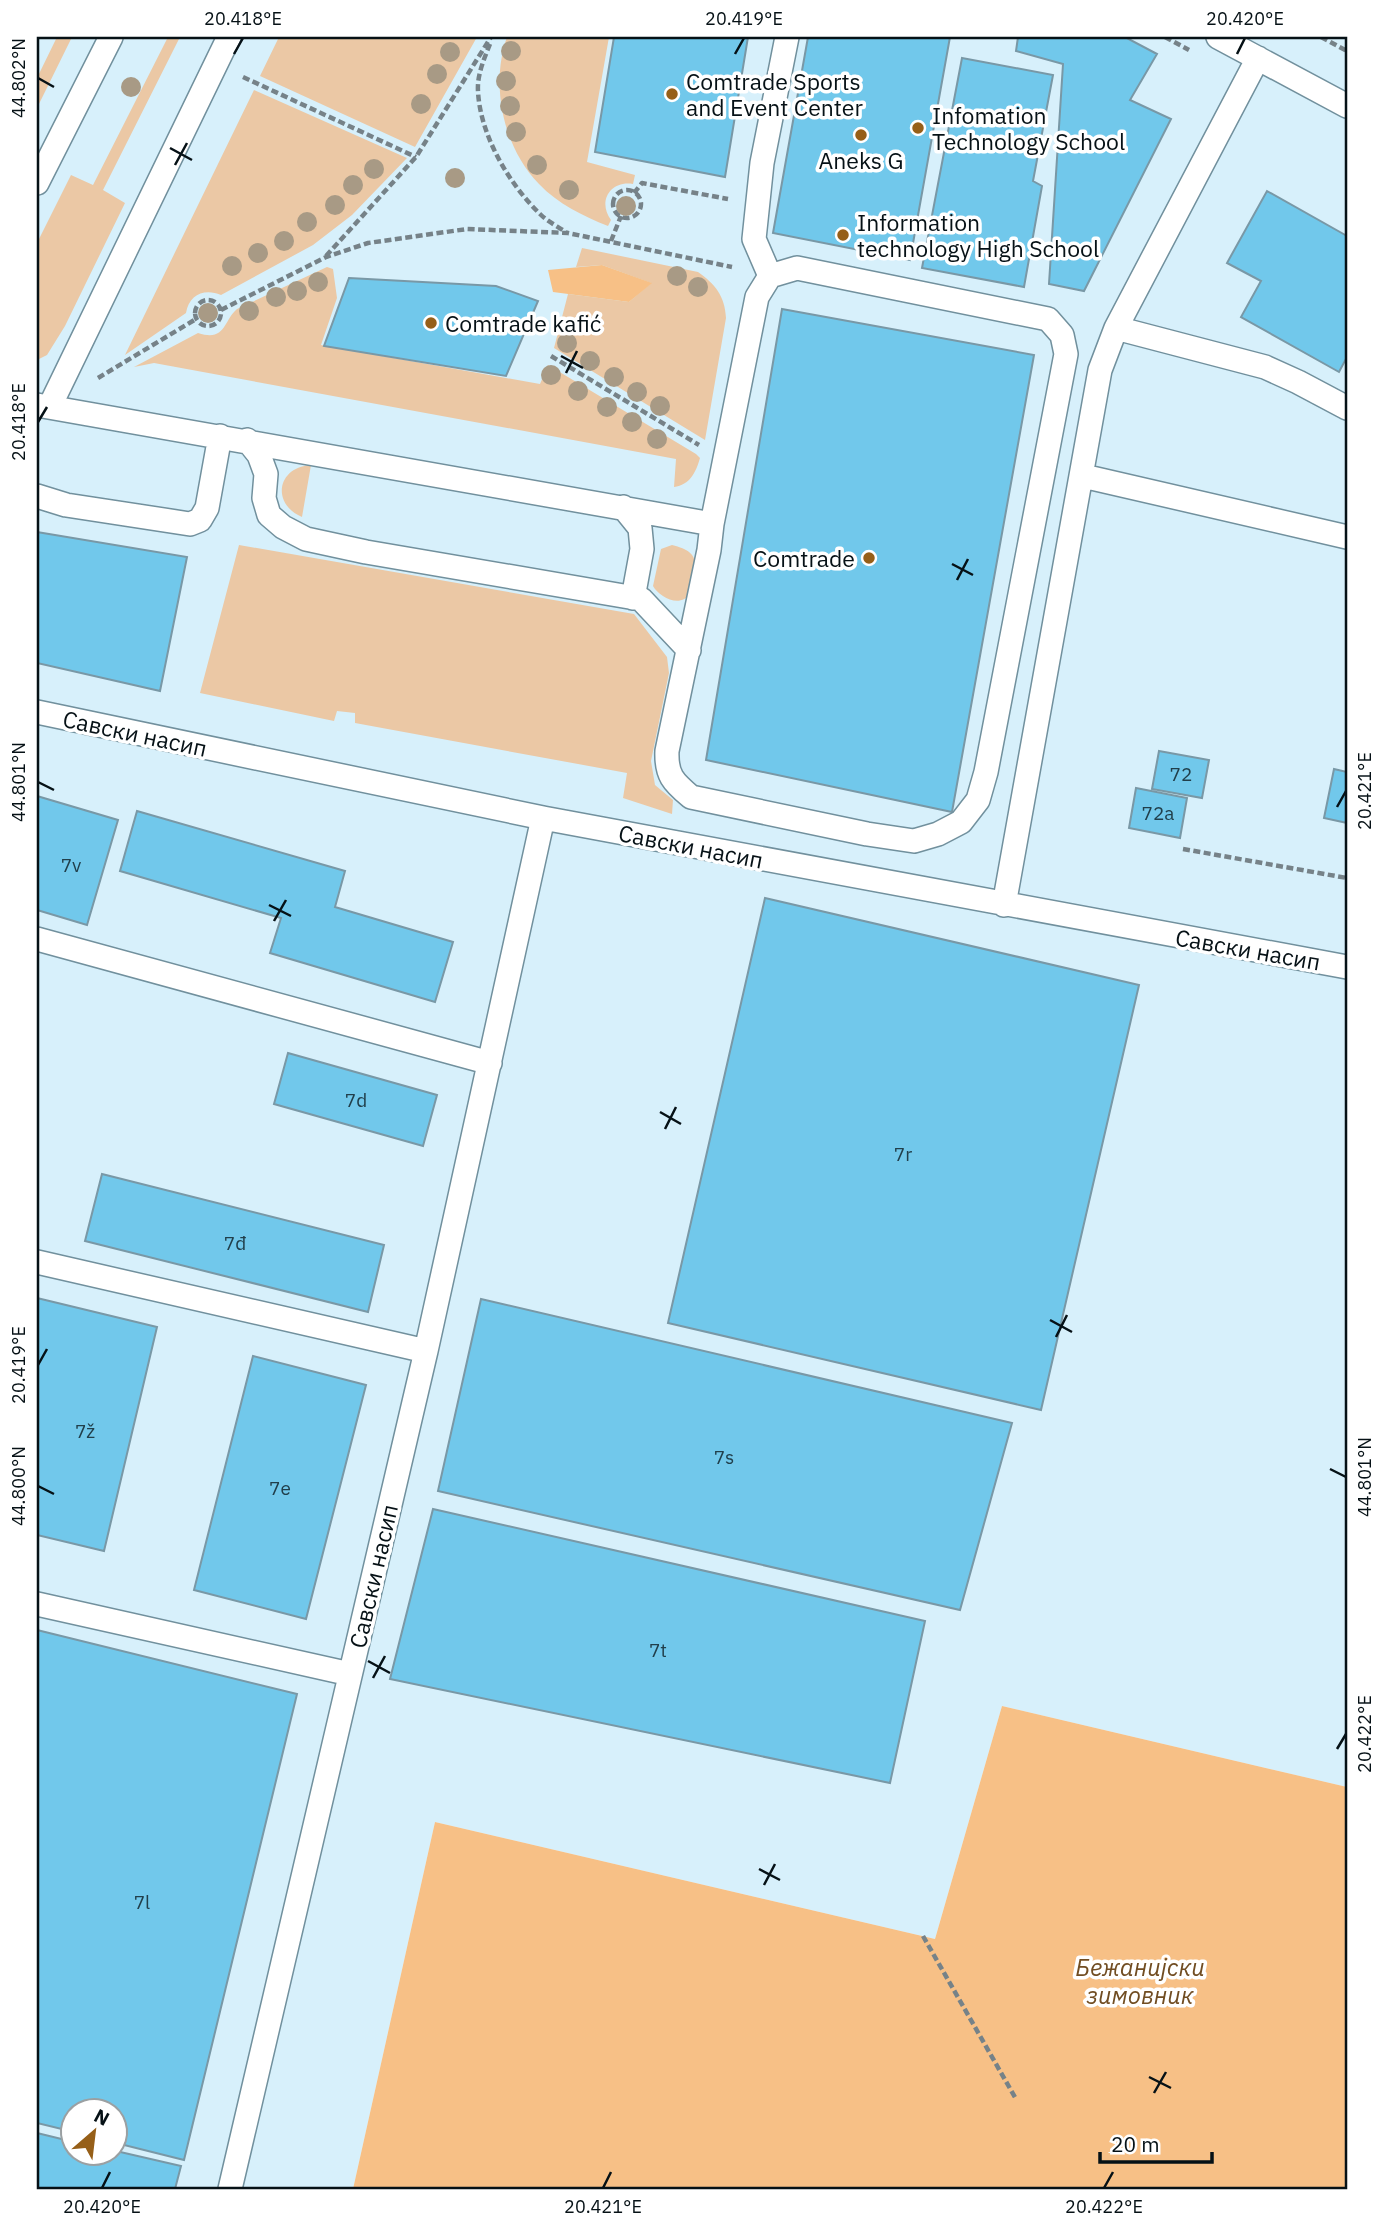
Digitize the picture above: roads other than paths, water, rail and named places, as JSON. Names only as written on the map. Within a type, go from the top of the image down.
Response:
[{"type":"lane","points":[[37,183],[111,37]]},
{"type":"lane","points":[[229,37],[44,405],[712,524]]},
{"type":"lane","points":[[770,276],[754,239],[762,163],[787,37]]},
{"type":"lane","points":[[1218,37],[1347,106]]},
{"type":"lane","points":[[1004,905],[1083,477],[1100,370],[1116,328],[1258,58]]},
{"type":"lane","points":[[797,268],[1048,319],[1062,335],[1066,354],[986,772],[978,800],[961,822],[939,834],[914,841],[867,834],[691,797],[677,785],[666,768],[667,751],[709,551],[723,459],[757,297],[770,276],[797,268]]},
{"type":"lane","points":[[1116,328],[1265,367],[1347,408]]},
{"type":"lane","points":[[37,496],[66,505],[190,523],[200,520],[207,508],[220,436]]},
{"type":"lane","points":[[247,440],[259,456],[266,474],[264,499],[269,514],[283,527],[306,539],[641,599],[689,650]]},
{"type":"lane","points":[[1083,477],[1347,537]]},
{"type":"lane","points":[[623,507],[640,528],[642,549],[633,598]]},
{"type":"lane","name":"Савски насип","points":[[37,712],[544,818],[1347,967]]},
{"type":"lane","name":"Савски насип","points":[[230,2189],[426,1350],[544,818]]},
{"type":"lane","points":[[37,939],[490,1063]]},
{"type":"lane","points":[[37,1262],[426,1350]]},
{"type":"lane","points":[[37,1604],[350,1674]]},
{"type":"water","points":[[602,265],[652,283],[629,302],[553,292],[548,270]]},
{"type":"water","name":"Бежанијски зимовник","points":[[1002,1706],[1347,1787],[1347,2189],[353,2189],[435,1822],[935,1939]]},
{"type":"place","name":"Comtrade Sports and Event Center","points":[[672,94]]},
{"type":"place","name":"Infomation Technology School","points":[[918,128]]},
{"type":"place","name":"Aneks G","points":[[861,135]]},
{"type":"place","name":"Information technology High School","points":[[843,235]]},
{"type":"place","name":"Comtrade kafić","points":[[431,323]]},
{"type":"place","name":"Comtrade","points":[[869,558]]}]
